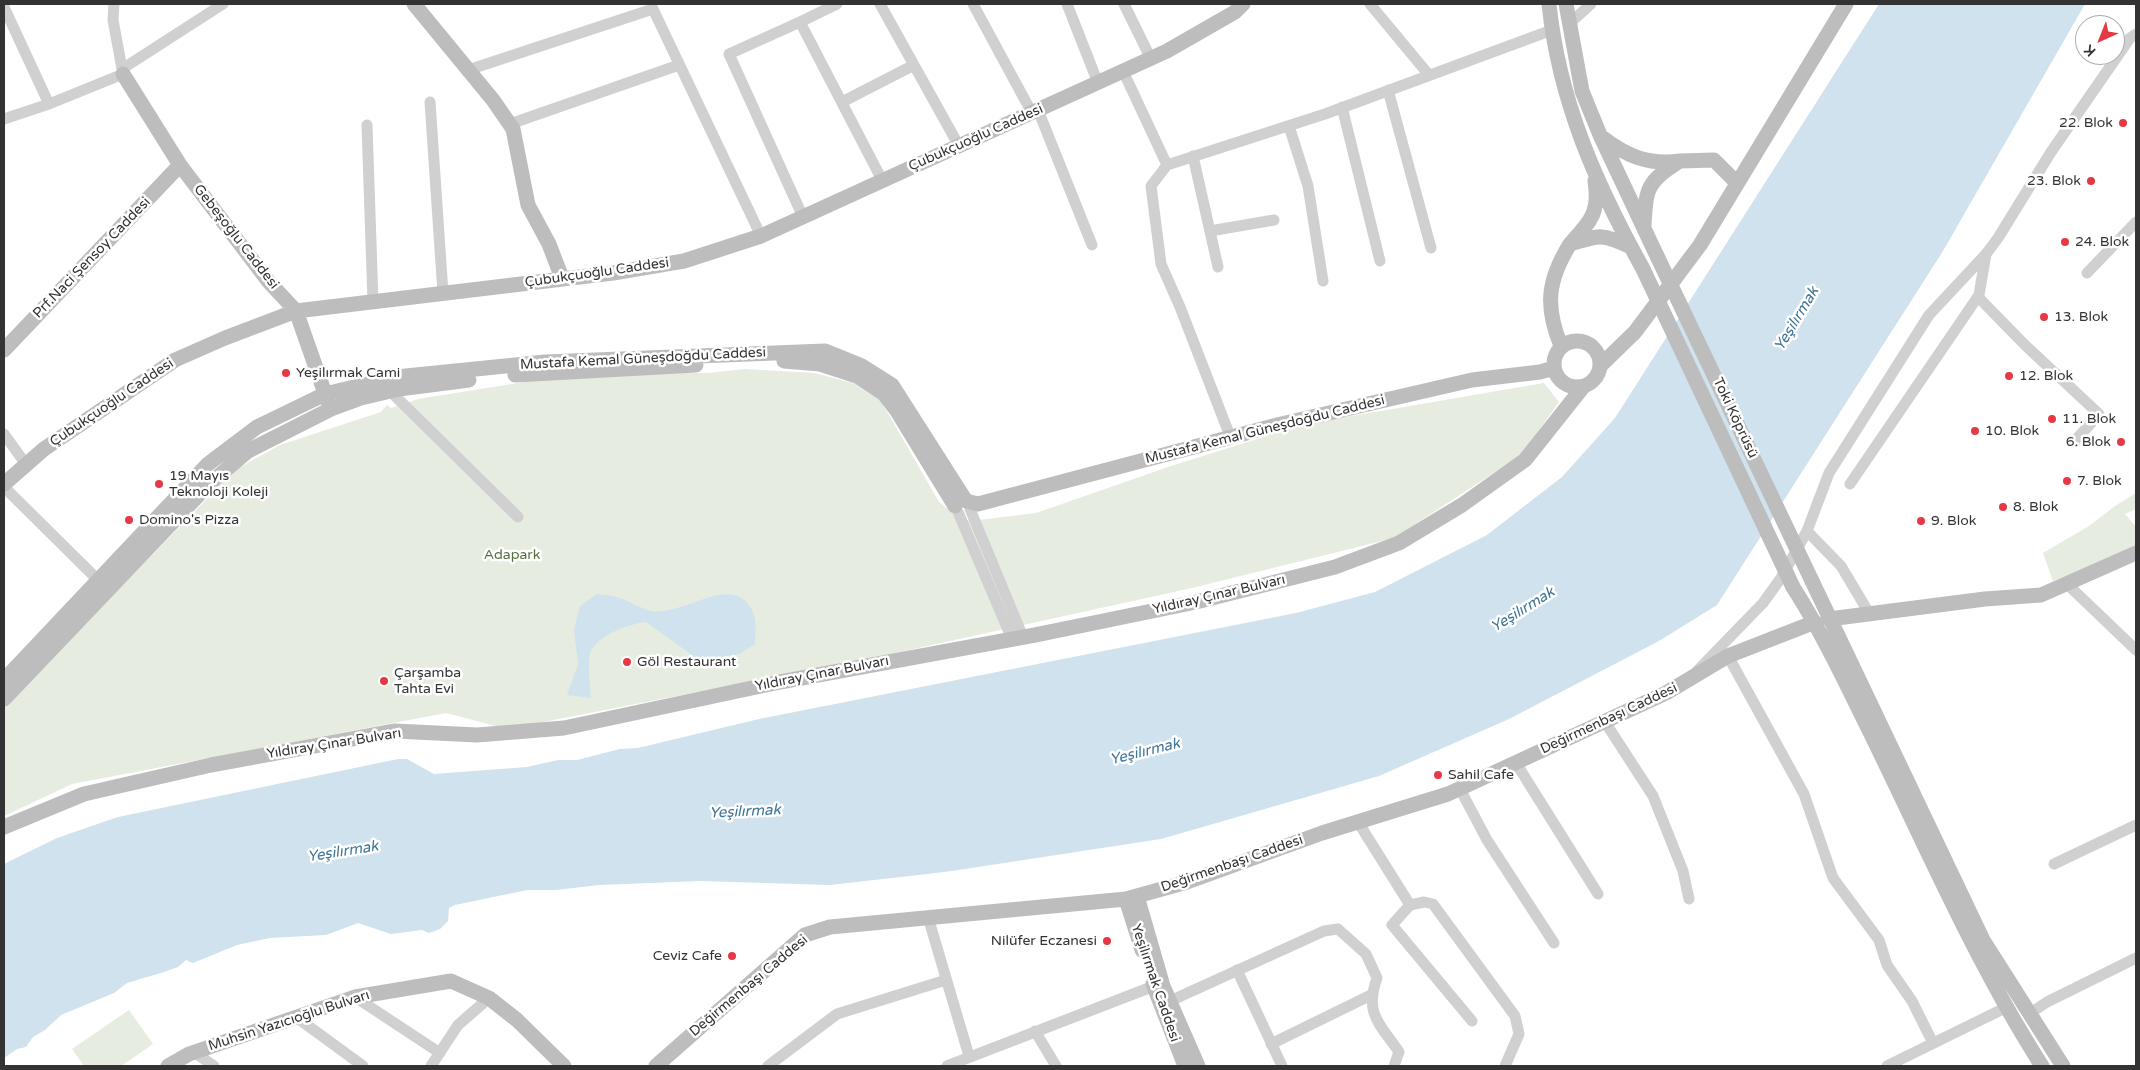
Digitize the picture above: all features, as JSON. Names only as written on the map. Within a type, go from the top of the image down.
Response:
[{"type":"main road","points":[[414,4],[513,129],[528,205],[549,244],[562,278]]},
{"type":"main road","name":"Çubukçuoğlu Caddesi","points":[[4,486],[26,463],[175,360],[296,311],[613,273],[684,261],[760,236],[1123,72],[1151,59],[1235,12],[1244,4]]},
{"type":"main road","points":[[1549,4],[1558,68],[1574,122],[1593,168],[1643,269],[1793,587],[1822,620],[1983,940],[2063,1066]]},
{"type":"main road","name":"Toki Köprüsü","points":[[1566,4],[1582,91],[1600,135],[1812,581],[1822,620]]},
{"type":"main road","points":[[1601,365],[1597,350],[1584,341],[1576,340],[1562,346],[1556,353],[1554,368],[1562,382],[1575,388],[1583,387],[1596,379],[1601,365],[1635,332],[1700,245],[1846,4]]},
{"type":"main road","name":"Gebeşoğlu Caddesi","points":[[122,71],[180,165],[269,282],[296,311],[331,409]]},
{"type":"main road","points":[[1600,135],[1620,152],[1638,160],[1663,163],[1714,160],[1737,183]]},
{"type":"main road","points":[[1644,227],[1645,204],[1650,186],[1663,172],[1680,161]]},
{"type":"main road","name":"Prf.Naci Şensoy Caddesi","points":[[4,350],[180,165]]},
{"type":"main road","points":[[1562,346],[1552,324],[1550,300],[1558,262],[1570,244],[1591,220],[1595,212],[1597,195],[1593,168]]},
{"type":"main road","points":[[1570,244],[1597,235],[1611,238],[1631,247]]},
{"type":"main road","points":[[564,366],[665,368],[766,360],[820,364],[858,376],[884,394],[965,506]]},
{"type":"main road","name":"Mustafa Kemal Güneşdoğdu Caddesi","points":[[4,680],[208,464],[257,427],[325,394],[396,377],[564,366]]},
{"type":"main road","name":"Mustafa Kemal Güneşdoğdu Caddesi","points":[[4,699],[209,484],[248,451],[331,409],[362,398],[390,391],[564,366]]},
{"type":"main road","name":"Mustafa Kemal Güneşdoğdu Caddesi","points":[[965,506],[1230,436],[1472,380],[1540,372],[1554,368]]},
{"type":"main road","name":"Yıldıray Çınar Bulvarı","points":[[4,827],[84,794],[211,765],[394,731],[477,736],[564,728],[780,682],[1018,638],[1196,602],[1335,567],[1399,543],[1462,505],[1524,460],[1583,387]]},
{"type":"main road","name":"Değirmenbaşı Caddesi","points":[[656,1066],[805,935],[830,927],[1132,897],[1187,882],[1358,822],[1460,789],[1687,682],[1728,656],[1822,620],[1985,599],[2041,595],[2136,553]]},
{"type":"main road","points":[[1822,620],[1977,954],[2042,1066]]},
{"type":"main road","name":"Yeşilırmak Caddesi","points":[[1132,897],[1161,1010],[1185,1066]]},
{"type":"main road","name":"Yeşilırmak Caddesi","points":[[1132,897],[1170,1001],[1198,1066]]},
{"type":"main road","name":"Muhsin Yazıcıoğlu Bulvarı","points":[[168,1066],[194,1052],[355,997],[451,981],[489,998],[517,1020],[564,1066]]},
{"type":"street","points":[[114,4],[113,20],[122,71]]},
{"type":"street","points":[[4,119],[49,104],[122,71],[223,4]]},
{"type":"street","points":[[803,216],[729,54],[837,4]]},
{"type":"street","points":[[880,4],[959,146]]},
{"type":"street","points":[[973,4],[1035,111],[1092,244]]},
{"type":"street","points":[[1067,4],[1098,83]]},
{"type":"street","points":[[1124,4],[1151,59]]},
{"type":"street","points":[[1370,4],[1429,75]]},
{"type":"street","points":[[1569,24],[1591,4]]},
{"type":"street","points":[[4,7],[49,104]]},
{"type":"street","points":[[468,70],[653,9],[760,236]]},
{"type":"street","points":[[800,22],[882,180]]},
{"type":"street","points":[[1230,436],[1180,307],[1161,264],[1151,186],[1167,165],[1342,108],[1552,30]]},
{"type":"street","points":[[1687,682],[1763,604],[1782,578],[1807,531],[1829,473],[1929,315],[1986,254],[2052,152],[2134,33]]},
{"type":"street","points":[[510,124],[679,65]]},
{"type":"street","points":[[842,102],[914,65]]},
{"type":"street","points":[[1123,72],[1167,165]]},
{"type":"street","points":[[1388,90],[1431,248]]},
{"type":"street","points":[[430,102],[443,293]]},
{"type":"street","points":[[1342,108],[1380,261]]},
{"type":"street","points":[[367,125],[373,302]]},
{"type":"street","points":[[1289,126],[1308,186],[1323,281]]},
{"type":"street","points":[[1193,156],[1218,267]]},
{"type":"street","points":[[1210,232],[1274,220]]},
{"type":"street","points":[[2087,272],[2136,222]]},
{"type":"street","points":[[1850,484],[1978,296],[1986,254]]},
{"type":"street","points":[[1978,296],[2026,346],[2099,414],[2074,442]]},
{"type":"street","points":[[390,391],[518,517]]},
{"type":"street","points":[[4,434],[26,463]]},
{"type":"street","points":[[4,486],[98,580]]},
{"type":"street","points":[[965,506],[1018,638]]},
{"type":"street","points":[[1807,531],[1841,566],[1869,614]]},
{"type":"street","points":[[2067,584],[2136,650]]},
{"type":"street","points":[[1728,656],[1804,794],[1833,878],[1879,940],[1887,965],[1912,1001],[1934,1043]]},
{"type":"street","points":[[1605,722],[1653,796],[1682,871],[1689,899]]},
{"type":"street","points":[[1516,763],[1598,894]]},
{"type":"street","points":[[1460,789],[1487,840],[1554,943]]},
{"type":"street","points":[[1358,822],[1410,906]]},
{"type":"street","points":[[2054,864],[2136,825]]},
{"type":"street","points":[[1472,1021],[1392,924],[1410,906],[1424,902],[1433,904],[1515,1016],[1519,1034],[1505,1066]]},
{"type":"street","points":[[928,917],[969,1056]]},
{"type":"street","points":[[1170,1001],[1324,931],[1338,929],[1366,954],[1377,978],[1371,994],[1372,1013],[1398,1052],[1394,1066]]},
{"type":"street","points":[[2029,1014],[2047,1002],[2136,958]]},
{"type":"street","points":[[1237,970],[1282,1066]]},
{"type":"street","points":[[768,1066],[837,1014],[946,980]]},
{"type":"street","points":[[947,1066],[1154,986]]},
{"type":"street","points":[[1271,1044],[1371,994]]},
{"type":"street","points":[[355,997],[440,1053]]},
{"type":"street","points":[[431,1066],[458,1025],[489,998]]},
{"type":"street","points":[[1887,1066],[2007,1007]]},
{"type":"street","points":[[296,1017],[363,1066]]},
{"type":"street","points":[[1035,1031],[1056,1066]]},
{"type":"street","points":[[194,1052],[214,1066]]},
{"type":"green space","name":"Adapark","points":[[744,369],[814,373],[853,383],[881,401],[939,502],[953,513],[970,521],[1036,513],[1171,466],[1305,424],[1544,383],[1559,402],[1521,455],[1394,538],[1192,588],[868,659],[507,729],[446,713],[72,784],[4,816],[4,707],[235,470],[280,445],[381,412],[387,405],[391,408],[418,399],[587,372],[709,373]]},
{"type":"green space","points":[[2136,493],[2136,509],[2125,514],[2136,527],[2136,550],[2053,581],[2043,553],[2089,526]]},
{"type":"green space","points":[[129,1010],[153,1044],[121,1066],[84,1066],[72,1049]]},
{"type":"water","name":"Yeşilırmak","points":[[1879,4],[2085,4],[2079,15],[2075,15],[2075,21],[1943,251],[1717,605],[1659,641],[1509,719],[1379,776],[1161,839],[945,872],[830,885],[701,881],[527,890],[455,905],[449,908],[448,921],[440,929],[429,933],[422,930],[391,934],[358,923],[326,935],[270,938],[237,945],[193,963],[186,960],[178,967],[127,983],[114,993],[61,1015],[45,1030],[33,1037],[26,1047],[17,1049],[4,1058],[4,864],[57,838],[118,817],[398,759],[407,759],[434,774],[527,767],[558,760],[577,760],[620,749],[638,748],[759,719],[1296,613],[1375,592],[1487,535],[1562,477],[1615,418]]},
{"type":"water","points":[[597,594],[616,597],[651,611],[674,609],[723,594],[734,595],[743,599],[754,614],[755,644],[739,654],[699,660],[646,622],[632,625],[608,635],[595,645],[591,651],[589,667],[591,698],[567,695],[578,664],[574,630],[580,606]]},
{"type":"place","name":"22. Blok","points":[[2123,123]]},
{"type":"place","name":"23. Blok","points":[[2091,181]]},
{"type":"place","name":"24. Blok","points":[[2065,242]]},
{"type":"place","name":"13. Blok","points":[[2044,317]]},
{"type":"place","name":"Yeşilırmak Cami","points":[[286,373]]},
{"type":"place","name":"12. Blok","points":[[2009,376]]},
{"type":"place","name":"11. Blok","points":[[2052,419]]},
{"type":"place","name":"10. Blok","points":[[1975,431]]},
{"type":"place","name":"6. Blok","points":[[2121,442]]},
{"type":"place","name":"7. Blok","points":[[2067,481]]},
{"type":"place","name":"19 Mayıs Teknoloji Koleji","points":[[159,484]]},
{"type":"place","name":"8. Blok","points":[[2003,507]]},
{"type":"place","name":"Domino's Pizza","points":[[129,520]]},
{"type":"place","name":"9. Blok","points":[[1921,521]]},
{"type":"place","name":"Göl Restaurant","points":[[627,662]]},
{"type":"place","name":"Çarşamba Tahta Evi","points":[[384,681]]},
{"type":"place","name":"Sahil Cafe","points":[[1438,775]]},
{"type":"place","name":"Nilüfer Eczanesi","points":[[1107,941]]},
{"type":"place","name":"Ceviz Cafe","points":[[732,956]]}]
